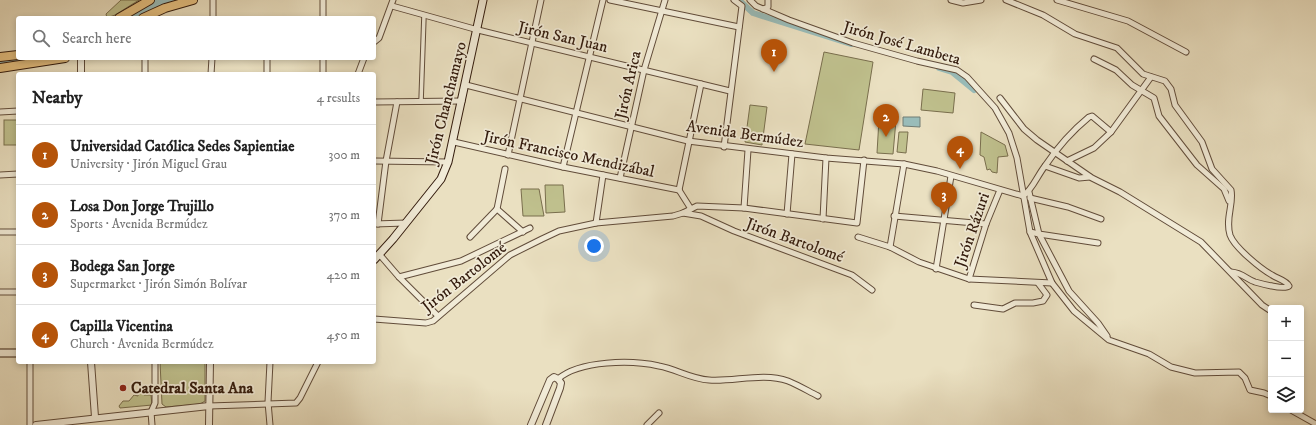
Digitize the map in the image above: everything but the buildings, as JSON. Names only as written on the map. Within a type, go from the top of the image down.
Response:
[{"type":"highway","points":[[122,16],[150,0]]},
{"type":"highway","points":[[147,16],[165,8],[193,0]]},
{"type":"highway","points":[[0,57],[16,55]]},
{"type":"highway","points":[[0,68],[52,60]]},
{"type":"main road","name":"Jirón Chanchamayo","points":[[376,258],[441,179],[454,142],[483,0]]},
{"type":"main road","points":[[0,353],[16,353]]},
{"type":"street","points":[[213,0],[213,16]]},
{"type":"street","points":[[323,16],[324,0]]},
{"type":"street","points":[[376,40],[379,38],[393,0]]},
{"type":"street","points":[[508,155],[541,0]]},
{"type":"street","points":[[563,168],[591,57],[603,0]]},
{"type":"street","points":[[610,0],[738,27]]},
{"type":"street","name":"Jirón Arica","points":[[620,178],[644,70],[665,0]]},
{"type":"street","points":[[724,147],[738,27],[742,6],[734,0]]},
{"type":"street","name":"Jirón José Lambeta","points":[[750,0],[756,6],[789,20],[853,43],[917,61],[958,70],[967,77],[995,108],[1009,133],[1017,158],[1030,232],[1052,283],[1074,311],[1109,340]]},
{"type":"street","points":[[763,9],[768,7],[768,0]]},
{"type":"street","points":[[952,0],[963,2],[981,0]]},
{"type":"street","points":[[1006,0],[1043,15],[1075,34],[1117,48],[1143,74],[1165,81],[1169,86],[1175,105],[1202,142],[1212,170],[1231,190],[1228,226],[1232,239],[1242,251],[1263,270],[1287,282],[1290,286],[1282,289],[1255,282],[1246,275],[1231,272]]},
{"type":"street","points":[[1057,0],[1128,21],[1186,52]]},
{"type":"street","name":"Jirón San Juan","points":[[392,6],[532,44],[730,91]]},
{"type":"street","points":[[421,102],[424,15]]},
{"type":"street","points":[[1094,59],[1116,70],[1132,85],[1154,98],[1159,116],[1197,165],[1224,189],[1229,204]]},
{"type":"street","points":[[81,60],[81,72]]},
{"type":"street","points":[[145,60],[145,72]]},
{"type":"street","points":[[211,72],[212,60]]},
{"type":"street","points":[[267,60],[267,72]]},
{"type":"street","points":[[323,60],[323,72]]},
{"type":"street","points":[[359,72],[363,60]]},
{"type":"street","points":[[1067,161],[1094,148],[1111,132],[1151,77]]},
{"type":"street","points":[[691,209],[679,190],[701,84]]},
{"type":"street","name":"Avenida Bermúdez","points":[[466,85],[688,141],[748,150],[904,164],[1023,196]]},
{"type":"street","points":[[1000,98],[1024,129],[1067,161],[1090,177],[1120,192],[1169,223],[1191,234],[1231,272],[1262,305],[1268,309]]},
{"type":"street","points":[[376,102],[462,101]]},
{"type":"street","points":[[397,102],[376,224],[406,223]]},
{"type":"street","points":[[0,112],[16,111]]},
{"type":"street","points":[[1111,132],[1090,116],[1069,136],[1045,166],[1030,195],[1039,234],[1064,283],[1080,304],[1098,323],[1109,340],[1137,349],[1181,370],[1218,374],[1239,372],[1245,378],[1250,390],[1264,392],[1268,394]]},
{"type":"street","name":"Jirón Francisco Mendizábal","points":[[454,142],[563,168],[679,190]]},
{"type":"street","points":[[744,208],[748,150]]},
{"type":"street","points":[[787,214],[792,154]]},
{"type":"street","points":[[823,219],[826,158]]},
{"type":"street","name":"Jirón Bartolomé","points":[[376,319],[426,323],[433,321],[510,255],[559,231],[596,223],[673,216],[697,206],[744,208],[857,223],[864,160]]},
{"type":"street","points":[[376,161],[448,162]]},
{"type":"street","points":[[890,246],[904,164]]},
{"type":"street","points":[[1045,166],[1078,178],[1090,177]]},
{"type":"street","points":[[470,237],[496,209],[505,169]]},
{"type":"street","points":[[0,175],[16,174]]},
{"type":"street","points":[[596,223],[603,175]]},
{"type":"street","points":[[936,269],[952,176]]},
{"type":"street","name":"Jirón Rázuri","points":[[969,279],[986,224],[1000,190]]},
{"type":"street","points":[[1023,196],[1030,195],[1101,218]]},
{"type":"street","points":[[496,209],[523,232]]},
{"type":"street","name":"Jirón Bartolomé","points":[[683,213],[701,216],[734,231],[852,275],[872,290]]},
{"type":"street","points":[[894,216],[944,219],[986,224]]},
{"type":"street","points":[[399,277],[461,261],[530,228]]},
{"type":"street","points":[[0,232],[16,232]]},
{"type":"street","points":[[1030,232],[1098,243]]},
{"type":"street","points":[[858,237],[890,246],[919,262],[969,279],[1052,283]]},
{"type":"street","points":[[380,255],[399,277],[438,316]]},
{"type":"street","points":[[974,305],[1003,309],[1015,303],[1033,303],[1043,301],[1048,296],[1038,283]]},
{"type":"street","points":[[0,292],[16,292]]},
{"type":"street","points":[[558,379],[564,374],[574,370],[628,362],[660,366],[708,380],[774,378],[787,380],[818,396]]},
{"type":"street","points":[[30,364],[30,425]]},
{"type":"street","points":[[91,364],[96,425]]},
{"type":"street","points":[[152,425],[151,412],[155,403],[155,364]]},
{"type":"street","points":[[209,425],[210,364]]},
{"type":"street","points":[[270,364],[268,402],[270,425]]},
{"type":"street","points":[[36,425],[209,406],[268,402],[292,403],[298,401],[317,364]]},
{"type":"street","points":[[531,425],[550,380],[554,377],[561,383],[546,425]]},
{"type":"street","points":[[647,425],[659,413]]},
{"type":"street","points":[[1296,413],[1316,424]]},
{"type":"green space","points":[[121,0],[139,0],[115,15],[106,16],[106,14]]},
{"type":"green space","points":[[824,52],[873,62],[859,150],[805,144]]},
{"type":"green space","points":[[923,89],[955,93],[953,113],[921,110]]},
{"type":"green space","points":[[750,105],[767,107],[762,145],[745,142]]},
{"type":"green space","points":[[879,119],[896,120],[893,154],[877,153]]},
{"type":"green space","points":[[4,120],[16,120],[16,145],[4,145]]},
{"type":"green space","points":[[899,132],[908,132],[906,153],[897,152]]},
{"type":"green space","points":[[981,132],[1005,145],[1008,156],[998,157],[997,173],[992,172],[990,169],[987,170],[984,157],[980,155]]},
{"type":"green space","points":[[545,185],[563,185],[565,212],[546,213]]},
{"type":"green space","points":[[521,189],[539,189],[544,216],[523,216]]},
{"type":"green space","points":[[160,364],[205,364],[205,401],[200,404],[166,407],[162,404]]},
{"type":"green space","points":[[138,390],[144,390],[144,395],[151,395],[152,405],[120,408],[119,406],[123,401],[129,401],[134,395],[138,396]]},
{"type":"water","points":[[903,117],[920,117],[920,127],[903,126]]},
{"type":"waterway","points":[[133,16],[152,6],[172,0]]},
{"type":"waterway","points":[[739,0],[753,13],[851,44]]},
{"type":"waterway","points":[[0,62],[19,60]]},
{"type":"waterway","points":[[939,68],[952,72],[974,90]]},
{"type":"place","name":"Universidad Católica Sedes Sapientiae","points":[[774,72]]},
{"type":"place","name":"Losa Don Jorge Trujillo","points":[[886,137]]},
{"type":"place","name":"Capilla Vicentina","points":[[960,169]]},
{"type":"place","name":"Bodega San Jorge","points":[[944,215]]},
{"type":"place","name":"Catedral Santa Ana","points":[[123,388]]}]
